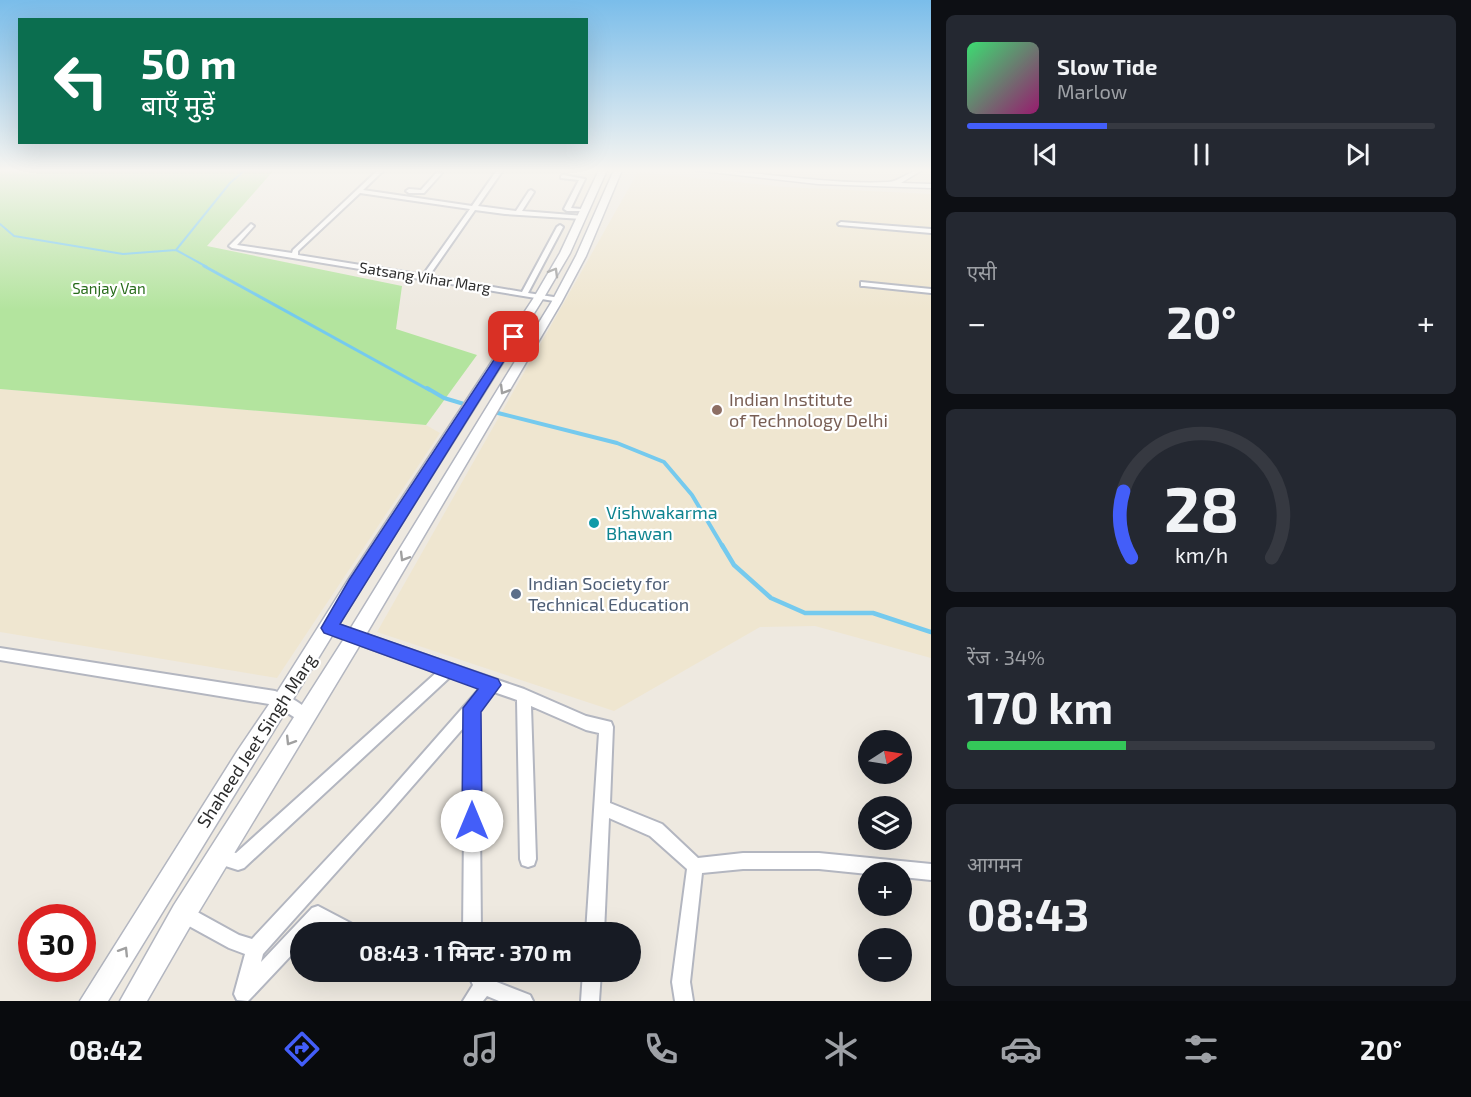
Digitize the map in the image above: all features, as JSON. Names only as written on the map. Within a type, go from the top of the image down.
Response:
[{"type":"main road","name":"Shaheed Jeet Singh Marg","points":[[93,1001],[245,757],[329,628],[532,296],[565,254],[582,217]]},
{"type":"main road","name":"Shaheed Jeet Singh Marg","points":[[133,1001],[218,856],[355,637],[557,300],[581,256],[598,217]]},
{"type":"street","points":[[294,255],[332,217]]},
{"type":"street","points":[[425,277],[468,217]]},
{"type":"street","points":[[841,224],[931,231]]},
{"type":"street","name":"Satsang Vihar Marg","points":[[251,226],[232,246],[557,300]]},
{"type":"street","points":[[532,296],[560,226]]},
{"type":"street","points":[[864,284],[931,291]]},
{"type":"street","points":[[329,628],[524,696],[586,723],[606,728],[596,922]]},
{"type":"street","points":[[0,654],[283,701],[305,717]]},
{"type":"street","points":[[218,856],[238,862],[448,670]]},
{"type":"street","points":[[243,998],[255,950],[492,685]]},
{"type":"street","points":[[524,696],[528,859]]},
{"type":"street","points":[[472,708],[472,922]]},
{"type":"street","points":[[601,807],[656,830],[695,866],[743,861],[819,861],[931,872]]},
{"type":"street","points":[[684,1001],[681,982],[695,866]]},
{"type":"street","points":[[183,914],[255,950]]},
{"type":"street","points":[[310,922],[318,914],[332,922]]},
{"type":"street","points":[[243,998],[290,944]]},
{"type":"street","points":[[472,1001],[479,982]]},
{"type":"street","points":[[486,982],[524,1001]]},
{"type":"street","points":[[590,1001],[591,982]]},
{"type":"shaded area","name":"Indian Institute of Technology Delhi","points":[[613,217],[931,217],[931,658],[815,626],[760,627],[614,711],[377,632]]},
{"type":"shaded area","points":[[0,389],[426,425],[440,433],[277,678],[0,632]]},
{"type":"green space","name":"Sanjay Van","points":[[0,217],[233,217],[207,246],[402,286],[396,329],[477,355],[426,425],[0,389]]},
{"type":"waterway","points":[[176,250],[203,217]]},
{"type":"waterway","points":[[0,224],[14,236],[123,254],[176,250]]},
{"type":"waterway","points":[[176,250],[207,267]]},
{"type":"waterway","points":[[204,266],[429,390]]},
{"type":"waterway","points":[[427,388],[444,398],[464,404]]},
{"type":"waterway","points":[[498,413],[617,443],[664,462],[692,495],[723,547]]},
{"type":"waterway","points":[[722,545],[734,565],[771,598],[805,613],[873,613],[931,632]]},
{"type":"place","name":"Indian Institute of Technology Delhi","points":[[717,410]]},
{"type":"place","name":"Vishwakarma Bhawan","points":[[594,523]]},
{"type":"place","name":"Indian Society for Technical Education","points":[[516,594]]},
{"type":"route","points":[[472,821],[472,708],[492,685],[329,628],[354,585],[514,337]]}]
